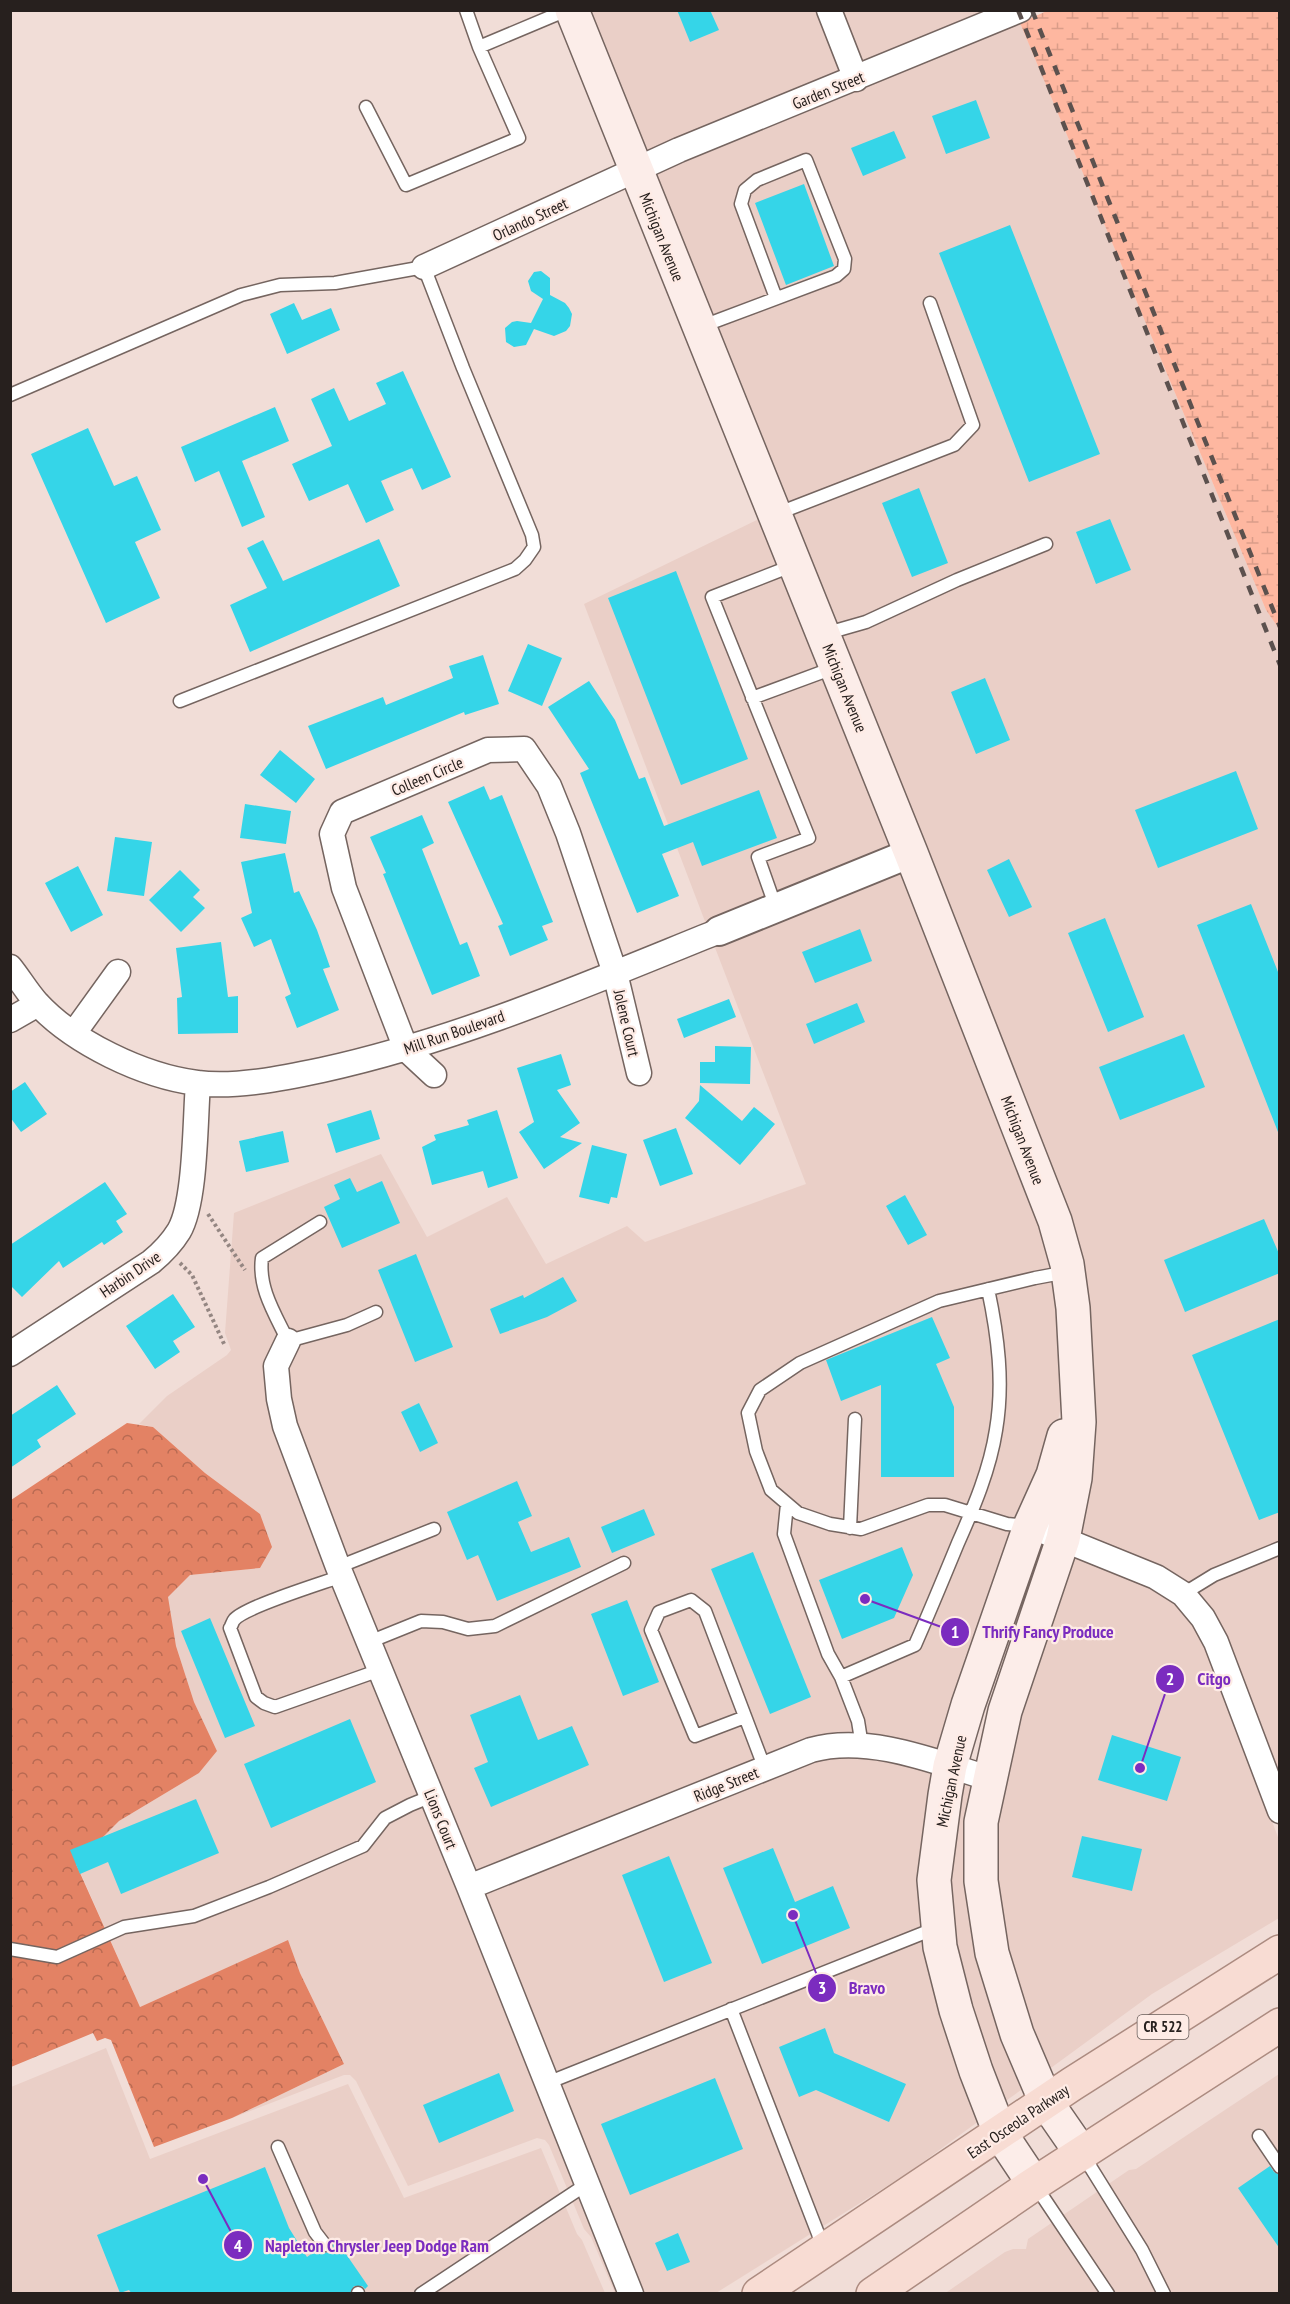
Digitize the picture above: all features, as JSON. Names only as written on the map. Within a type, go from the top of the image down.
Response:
[{"type":"main road","name":"Michigan Avenue","points":[[572,10],[911,853],[1055,1221],[1068,1272],[1079,1422],[1075,1478],[1063,1539],[1005,1711],[981,1822],[981,1881],[992,1953],[1017,2034],[1046,2102],[1082,2154]]},
{"type":"main road","name":"Michigan Avenue","points":[[1034,2184],[1000,2133],[976,2071],[956,2010],[940,1947],[934,1880],[950,1766],[968,1705],[1030,1526],[1053,1475],[1067,1428],[1077,1376]]},
{"type":"main road","name":"East Osceola Parkway","points":[[759,2294],[1046,2102],[1280,1952]]},
{"type":"main road","points":[[873,2294],[1034,2184],[1280,2025]]},
{"type":"street","points":[[829,10],[856,79]]},
{"type":"street","name":"Garden Street","points":[[635,170],[1020,10]]},
{"type":"street","name":"Orlando Street","points":[[424,267],[635,170]]},
{"type":"street","name":"Colleen Circle","points":[[406,1049],[344,888],[332,834],[342,812],[488,750],[524,749],[549,786],[568,833],[615,973]]},
{"type":"street","name":"Mill Run Boulevard","points":[[10,967],[38,1004],[74,1033],[105,1053],[153,1073],[198,1083],[243,1083],[290,1077],[406,1049],[615,973],[911,853]]},
{"type":"street","points":[[74,1033],[118,972]]},
{"type":"street","name":"Jolene Court","points":[[615,973],[639,1073]]},
{"type":"street","points":[[10,1020],[38,1004]]},
{"type":"street","points":[[406,1049],[434,1076]]},
{"type":"street","name":"Harbin Drive","points":[[10,1354],[151,1262],[167,1249],[180,1229],[189,1204],[198,1083]]},
{"type":"street","name":"Lions Court","points":[[288,1341],[276,1366],[279,1400],[285,1426],[340,1572],[469,1887],[631,2294]]},
{"type":"street","points":[[1030,1526],[1156,1576],[1183,1594],[1203,1618],[1216,1642],[1280,1811]]},
{"type":"street","name":"Ridge Street","points":[[469,1887],[765,1768],[826,1746],[838,1744],[862,1746],[929,1759],[991,1779]]},
{"type":"lane","points":[[366,106],[406,185],[519,138],[478,47],[466,10]]},
{"type":"lane","points":[[478,47],[567,10]]},
{"type":"lane","points":[[699,328],[836,276],[844,269],[845,259],[806,160],[757,180],[746,190],[741,204],[776,298]]},
{"type":"lane","points":[[10,395],[241,295],[280,285],[334,283],[424,267],[532,535],[534,547],[515,569],[180,701]]},
{"type":"lane","points":[[774,515],[954,445],[973,425],[930,303]]},
{"type":"lane","points":[[823,634],[866,622],[957,580],[1046,544]]},
{"type":"lane","points":[[776,908],[758,857],[809,838],[712,597],[795,565]]},
{"type":"lane","points":[[752,698],[836,667]]},
{"type":"lane","points":[[320,1222],[261,1258],[260,1272],[266,1295],[288,1341],[347,1325],[376,1312]]},
{"type":"lane","points":[[1030,1526],[1006,1524],[945,1505],[928,1504],[861,1529],[830,1524],[798,1514],[771,1490],[756,1451],[748,1413],[760,1390],[800,1363],[939,1301],[1068,1272]]},
{"type":"lane","points":[[841,1677],[915,1645],[971,1512],[988,1465],[996,1430],[999,1398],[999,1358],[995,1320],[988,1289]]},
{"type":"lane","points":[[850,1528],[855,1419]]},
{"type":"lane","points":[[787,1504],[784,1534],[828,1654],[841,1677],[858,1721],[862,1746]]},
{"type":"lane","points":[[380,1670],[275,1707],[256,1697],[230,1628],[233,1620],[241,1614],[434,1529]]},
{"type":"lane","points":[[1183,1594],[1214,1575],[1280,1548]]},
{"type":"lane","points":[[369,1642],[421,1621],[443,1622],[468,1629],[495,1626],[624,1563]]},
{"type":"lane","points":[[745,1717],[695,1736],[651,1630],[659,1612],[691,1600],[705,1611],[765,1768]]},
{"type":"lane","points":[[10,1949],[57,1957],[124,1927],[194,1916],[269,1887],[363,1846],[385,1818],[432,1796]]},
{"type":"lane","points":[[547,2083],[938,1927]]},
{"type":"lane","points":[[731,2009],[824,2250]]},
{"type":"lane","points":[[1259,2136],[1280,2167]]},
{"type":"lane","points":[[278,2147],[315,2232],[325,2245]]},
{"type":"lane","points":[[1082,2154],[1142,2250],[1164,2294]]},
{"type":"lane","points":[[421,2294],[587,2184]]},
{"type":"lane","points":[[1034,2184],[1108,2294]]},
{"type":"path","points":[[206,1212],[248,1274]]},
{"type":"path","points":[[179,1262],[192,1275],[225,1346]]},
{"type":"shaded area","points":[[584,11],[818,11],[843,72],[640,156]]},
{"type":"shaded area","points":[[840,11],[991,11],[862,64]]},
{"type":"shaded area","points":[[1020,23],[1266,610],[1279,629],[1279,1783],[1210,1611],[1075,1533],[1083,1308],[649,177]]},
{"type":"shaded area","points":[[763,517],[898,846],[706,924],[584,604]]},
{"type":"shaded area","points":[[906,867],[1046,1224],[1067,1374],[1059,1416],[1043,1470],[943,1753],[862,1735],[837,1733],[822,1735],[807,1739],[474,1873],[348,1564],[295,1424],[289,1399],[287,1370],[302,1338],[283,1326],[266,1360],[620,2293],[615,2293],[545,2140],[537,2138],[408,2186],[356,2081],[350,2075],[344,2075],[232,2118],[344,2064],[300,1973],[288,1941],[140,2007],[76,1863],[119,1821],[199,1773],[217,1751],[194,1702],[176,1646],[167,1597],[190,1575],[260,1568],[260,1514],[205,1473],[153,1427],[139,1424],[167,1396],[231,1350],[225,1333],[234,1213],[381,1154],[427,1237],[507,1197],[546,1264],[627,1226],[645,1242],[806,1184],[714,945]]},
{"type":"shaded area","points":[[1070,1553],[1153,1586],[1177,1602],[1194,1623],[1207,1646],[1279,1840],[1279,1918],[1152,1994],[1044,2073],[1027,2031],[992,1881],[1000,1793],[1015,1715]]},
{"type":"shaded area","points":[[851,1755],[938,1773],[923,1878],[983,2118],[908,2173],[716,2293],[642,2293],[483,1894],[816,1760]]},
{"type":"shaded area","points":[[958,1780],[978,1786],[1028,2085],[1000,2105],[966,2008],[944,1882]]},
{"type":"shaded area","points":[[106,2048],[150,2159],[348,2084],[404,2198],[541,2148],[605,2293],[11,2294],[11,2087]]},
{"type":"shaded area","points":[[1279,2074],[1279,2293],[944,2294],[1005,2252],[1013,2249],[1026,2249],[1028,2239],[1129,2170],[1136,2169]]},
{"type":"green space","points":[[1049,10],[1279,11],[1279,629],[1266,610],[1020,23]]},
{"type":"green space","points":[[127,1423],[153,1427],[205,1473],[260,1514],[272,1547],[260,1568],[190,1575],[168,1597],[176,1646],[194,1702],[217,1751],[199,1773],[119,1821],[76,1864],[140,2007],[288,1940],[300,1973],[344,2064],[232,2118],[154,2147],[111,2040],[105,2038],[97,2041],[93,2033],[11,2067],[11,1500]]},
{"type":"building","points":[[677,10],[710,10],[719,30],[690,42]]},
{"type":"building","points":[[976,100],[990,138],[946,154],[932,116]]},
{"type":"building","points":[[894,131],[906,158],[863,176],[851,148]]},
{"type":"building","points":[[804,184],[834,266],[786,285],[755,203]]},
{"type":"building","points":[[1010,225],[1100,454],[1029,482],[939,253]]},
{"type":"building","points":[[541,271],[550,278],[550,295],[565,303],[569,308],[572,314],[570,326],[566,331],[554,336],[534,329],[526,345],[514,347],[506,342],[505,328],[517,321],[531,323],[543,299],[531,291],[528,281],[534,272]]},
{"type":"building","points":[[294,303],[302,320],[331,308],[340,330],[287,354],[270,314]]},
{"type":"building","points":[[403,371],[451,477],[422,490],[412,468],[381,481],[394,510],[366,523],[348,484],[309,501],[292,464],[332,446],[311,399],[334,388],[349,421],[386,404],[376,383]]},
{"type":"building","points":[[275,407],[289,441],[242,461],[265,517],[242,527],[219,471],[195,482],[181,447]]},
{"type":"building","points":[[88,428],[114,486],[137,476],[161,530],[135,542],[160,598],[106,623],[31,454]]},
{"type":"building","points":[[919,488],[948,563],[912,577],[882,503]]},
{"type":"building","points":[[1110,519],[1131,570],[1096,584],[1076,532]]},
{"type":"building","points":[[379,539],[400,586],[250,652],[230,605],[267,588],[247,548],[263,540],[283,581]]},
{"type":"building","points":[[676,571],[748,759],[681,785],[608,598]]},
{"type":"building","points":[[528,644],[562,658],[542,706],[508,691]]},
{"type":"building","points":[[483,655],[499,704],[465,715],[464,712],[326,769],[308,726],[383,697],[386,705],[453,678],[449,666]]},
{"type":"building","points":[[985,678],[1010,740],[976,754],[951,692]]},
{"type":"building","points":[[589,681],[615,720],[639,779],[645,777],[664,826],[759,790],[777,838],[702,866],[693,842],[662,854],[679,896],[637,913],[580,773],[589,769],[548,707]]},
{"type":"building","points":[[280,750],[315,779],[296,803],[260,775]]},
{"type":"building","points":[[1236,771],[1258,829],[1158,868],[1135,810]]},
{"type":"building","points":[[484,786],[490,800],[502,795],[553,922],[542,926],[548,940],[510,956],[498,926],[503,924],[448,802]]},
{"type":"building","points":[[245,804],[291,811],[286,844],[240,838]]},
{"type":"building","points":[[422,815],[434,843],[422,849],[460,945],[467,942],[480,976],[432,995],[370,837]]},
{"type":"building","points":[[115,837],[152,842],[144,896],[107,891]]},
{"type":"building","points":[[285,853],[294,893],[299,891],[317,930],[330,967],[323,969],[339,1010],[297,1028],[285,997],[291,994],[271,939],[254,947],[241,918],[252,913],[241,862]]},
{"type":"building","points":[[1009,859],[1032,907],[1009,917],[987,870]]},
{"type":"building","points":[[78,866],[103,915],[71,932],[45,883]]},
{"type":"building","points":[[180,870],[200,890],[193,897],[205,908],[181,932],[149,900]]},
{"type":"building","points":[[1251,904],[1280,977],[1278,1132],[1197,925]]},
{"type":"building","points":[[1105,918],[1144,1017],[1108,1032],[1068,933]]},
{"type":"building","points":[[860,929],[872,961],[815,983],[802,952]]},
{"type":"building","points":[[221,942],[228,997],[238,996],[238,1033],[178,1034],[177,998],[182,997],[176,948]]},
{"type":"building","points":[[729,999],[736,1017],[684,1038],[677,1019]]},
{"type":"building","points":[[857,1003],[865,1022],[814,1044],[806,1024]]},
{"type":"building","points":[[1184,1034],[1205,1087],[1120,1120],[1099,1067]]},
{"type":"building","points":[[715,1046],[751,1047],[750,1084],[700,1083],[700,1062],[715,1062]]},
{"type":"building","points":[[561,1054],[571,1085],[557,1090],[580,1123],[560,1137],[582,1143],[544,1169],[519,1132],[534,1122],[517,1068]]},
{"type":"building","points":[[25,1082],[47,1114],[21,1132],[10,1117],[10,1092]]},
{"type":"building","points":[[700,1085],[742,1121],[754,1107],[775,1124],[740,1165],[685,1118],[699,1101]]},
{"type":"building","points":[[371,1110],[380,1139],[336,1153],[327,1124]]},
{"type":"building","points":[[497,1110],[518,1178],[488,1188],[483,1171],[432,1185],[422,1147],[436,1140],[434,1135],[469,1125],[467,1120]]},
{"type":"building","points":[[676,1128],[693,1174],[660,1186],[643,1140]]},
{"type":"building","points":[[283,1131],[289,1162],[246,1172],[239,1141]]},
{"type":"building","points":[[592,1145],[627,1154],[617,1198],[611,1197],[609,1204],[579,1197]]},
{"type":"building","points":[[350,1178],[357,1192],[382,1181],[400,1223],[342,1248],[324,1207],[340,1199],[334,1185]]},
{"type":"building","points":[[105,1182],[127,1214],[116,1221],[123,1232],[104,1245],[102,1242],[63,1268],[59,1261],[22,1297],[10,1285],[10,1245]]},
{"type":"building","points":[[905,1195],[927,1235],[908,1245],[886,1206]]},
{"type":"building","points":[[1264,1219],[1280,1256],[1280,1273],[1185,1312],[1164,1260]]},
{"type":"building","points":[[416,1254],[453,1347],[415,1362],[378,1270]]},
{"type":"building","points":[[563,1277],[577,1301],[547,1317],[500,1334],[490,1309],[523,1295],[524,1298]]},
{"type":"building","points":[[173,1294],[195,1327],[173,1341],[180,1352],[155,1369],[126,1326]]},
{"type":"building","points":[[932,1317],[950,1358],[936,1364],[954,1407],[954,1477],[881,1477],[881,1385],[841,1401],[826,1360]]},
{"type":"building","points":[[1280,1319],[1280,1512],[1259,1520],[1192,1355]]},
{"type":"building","points":[[57,1385],[76,1414],[37,1440],[41,1447],[10,1468],[10,1416]]},
{"type":"building","points":[[419,1403],[438,1443],[420,1452],[401,1412]]},
{"type":"building","points":[[517,1481],[532,1516],[518,1522],[531,1552],[569,1537],[581,1567],[497,1601],[478,1555],[467,1560],[447,1512]]},
{"type":"building","points":[[644,1509],[655,1535],[612,1553],[601,1527]]},
{"type":"building","points":[[902,1547],[913,1575],[894,1618],[842,1639],[819,1580]]},
{"type":"building","points":[[753,1552],[811,1697],[770,1714],[711,1569]]},
{"type":"building","points":[[627,1600],[659,1682],[623,1696],[591,1614]]},
{"type":"building","points":[[210,1618],[255,1726],[225,1738],[181,1631]]},
{"type":"building","points":[[520,1695],[538,1740],[572,1726],[589,1765],[491,1807],[474,1768],[488,1762],[470,1715]]},
{"type":"building","points":[[350,1719],[376,1782],[271,1828],[244,1764]]},
{"type":"building","points":[[1112,1735],[1181,1757],[1167,1801],[1098,1780]]},
{"type":"building","points":[[196,1799],[219,1853],[121,1894],[108,1862],[80,1874],[70,1850]]},
{"type":"building","points":[[1082,1836],[1142,1849],[1132,1891],[1072,1877]]},
{"type":"building","points":[[773,1848],[795,1902],[833,1886],[850,1928],[762,1964],[723,1868]]},
{"type":"building","points":[[669,1856],[712,1963],[664,1982],[622,1875]]},
{"type":"building","points":[[825,2028],[834,2053],[906,2084],[889,2122],[816,2090],[799,2097],[779,2047]]},
{"type":"building","points":[[499,2073],[514,2111],[439,2143],[423,2105]]},
{"type":"building","points":[[715,2078],[743,2149],[630,2195],[601,2124]]},
{"type":"building","points":[[1270,2166],[1280,2175],[1280,2249],[1238,2188]]},
{"type":"building","points":[[265,2167],[289,2228],[307,2257],[318,2249],[322,2253],[330,2252],[333,2248],[332,2240],[335,2238],[368,2286],[365,2289],[362,2286],[354,2286],[350,2294],[132,2294],[129,2290],[120,2293],[97,2235]]},
{"type":"building","points":[[678,2233],[690,2262],[667,2271],[655,2243]]},
{"type":"railway","points":[[1018,10],[1280,665]]},
{"type":"railway","points":[[1032,10],[1280,627]]},
{"type":"place","name":"Thrify Fancy Produce","points":[[865,1599]]},
{"type":"place","name":"Citgo","points":[[1140,1768]]},
{"type":"place","name":"Bravo","points":[[793,1915]]},
{"type":"place","name":"Napleton Chrysler Jeep Dodge Ram","points":[[203,2179]]}]
